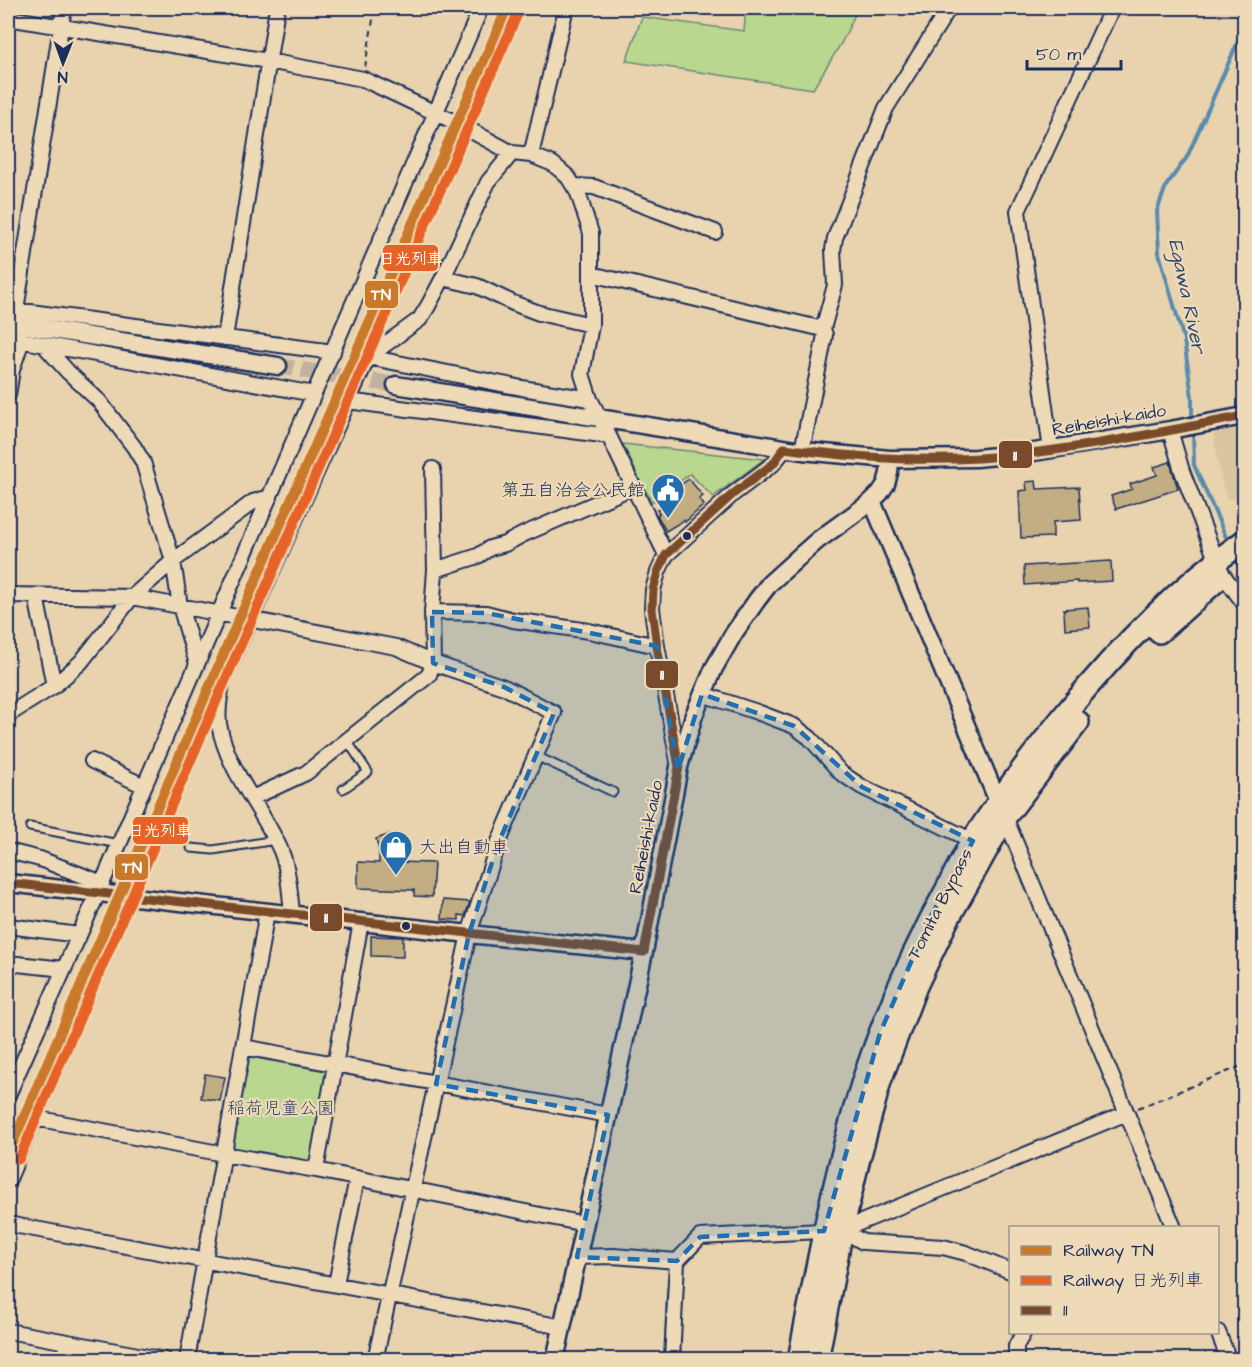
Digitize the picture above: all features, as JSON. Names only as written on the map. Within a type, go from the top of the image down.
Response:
[{"type":"main road","name":"Tomita Bypass","points":[[799,1359],[833,1231],[858,1162],[880,1081],[916,986],[1002,810],[1030,758],[1087,688],[1133,637],[1177,595],[1234,550]]},
{"type":"main road","name":"Tomita Bypass","points":[[817,1359],[842,1157],[864,1078],[901,981],[932,914],[973,841],[1002,810]]},
{"type":"street","points":[[10,314],[64,8]]},
{"type":"street","points":[[225,338],[277,8]]},
{"type":"street","points":[[8,1095],[481,8]]},
{"type":"street","points":[[531,155],[566,8]]},
{"type":"street","points":[[802,451],[825,335],[823,328],[835,285],[833,250],[836,238],[886,108],[949,8]]},
{"type":"street","points":[[1051,450],[1018,211],[1112,8]]},
{"type":"street","points":[[8,18],[363,79],[477,133],[512,153],[531,155],[554,164],[574,186],[591,233],[591,325],[582,374],[590,399],[666,555]]},
{"type":"street","points":[[292,914],[288,874],[282,853],[235,768],[225,745],[219,724],[222,683],[368,357],[420,319],[443,278],[488,182],[512,153]]},
{"type":"street","points":[[574,186],[594,187],[715,232]]},
{"type":"street","points":[[591,274],[823,328]]},
{"type":"street","points":[[443,278],[477,286],[539,313],[591,325]]},
{"type":"street","points":[[10,314],[333,352]]},
{"type":"street","points":[[10,314],[278,366]]},
{"type":"street","points":[[8,338],[314,394]]},
{"type":"street","points":[[8,394],[12,370],[22,340]]},
{"type":"street","points":[[44,345],[99,401],[143,462],[173,561],[180,606],[197,664]]},
{"type":"street","points":[[368,357],[522,388],[590,399]]},
{"type":"street","points":[[396,385],[802,451],[890,459]]},
{"type":"street","points":[[348,401],[609,436]]},
{"type":"street","name":"Reiheishi-kaido","points":[[555,1359],[644,952],[679,767],[694,715],[714,668],[734,633],[757,600],[770,583],[818,540],[880,493],[886,484],[890,459],[976,458],[1051,450],[1245,416]]},
{"type":"street","points":[[1170,430],[1182,471],[1234,550],[1245,603]]},
{"type":"street","points":[[679,767],[652,609],[653,590],[658,572],[666,555],[733,494],[772,464],[782,454],[784,448]]},
{"type":"street","points":[[252,798],[306,773],[429,675],[434,663],[433,469]]},
{"type":"street","points":[[435,570],[478,556],[490,548],[505,544],[633,487]]},
{"type":"street","points":[[8,717],[54,686],[81,662],[132,597],[173,561],[253,502],[270,497]]},
{"type":"street","points":[[872,501],[1174,1226]]},
{"type":"street","points":[[8,595],[132,597],[396,647],[434,663],[504,687],[554,713],[498,844],[469,934],[375,1359]]},
{"type":"street","points":[[36,596],[54,686]]},
{"type":"street","points":[[432,612],[486,613],[513,620],[589,631],[657,646]]},
{"type":"street","points":[[702,694],[795,726],[810,738],[841,773],[862,787],[973,841]]},
{"type":"street","points":[[92,761],[144,786]]},
{"type":"street","points":[[8,851],[39,859],[100,888],[129,897],[644,952]]},
{"type":"street","points":[[8,883],[100,888]]},
{"type":"street","points":[[8,1181],[129,897]]},
{"type":"street","points":[[187,1359],[267,912]]},
{"type":"street","points":[[316,1170],[361,922]]},
{"type":"street","points":[[8,926],[79,935]]},
{"type":"street","points":[[8,963],[64,969]]},
{"type":"street","points":[[243,1047],[608,1115]]},
{"type":"street","points":[[672,1359],[677,1261],[700,1237],[833,1231],[1127,1113]]},
{"type":"street","points":[[34,1118],[316,1170],[585,1224]]},
{"type":"street","points":[[336,1284],[357,1178]]},
{"type":"street","points":[[8,1224],[563,1327]]},
{"type":"street","points":[[833,1231],[863,1242],[942,1247],[966,1253],[1009,1270]]},
{"type":"street","points":[[577,1257],[613,1256],[677,1261]]},
{"type":"street","points":[[8,1331],[165,1359]]},
{"type":"street","points":[[1016,1359],[1016,1346],[1023,1334]]},
{"type":"street","points":[[1219,1334],[1229,1359]]},
{"type":"street","points":[[65,1359],[68,1342]]},
{"type":"lane","points":[[343,789],[368,772],[346,740]]},
{"type":"lane","points":[[536,756],[613,792]]},
{"type":"lane","points":[[30,827],[119,844]]},
{"type":"lane","points":[[191,848],[213,850],[276,840]]},
{"type":"path","points":[[363,79],[375,8]]},
{"type":"path","points":[[1239,508],[1245,508]]},
{"type":"path","points":[[1127,1113],[1245,1065]]},
{"type":"highlighted area","points":[[432,612],[486,613],[657,646],[678,770],[702,694],[794,726],[862,787],[973,841],[932,914],[880,1033],[824,1231],[700,1237],[677,1261],[577,1257],[608,1115],[436,1084],[469,934],[498,844],[554,713],[504,687],[433,663]]},
{"type":"shaded area","points":[[1244,427],[1244,499],[1227,498],[1213,433]]},
{"type":"green space","points":[[746,8],[858,8],[842,42],[813,89],[626,61],[642,17],[744,31]]},
{"type":"green space","points":[[623,444],[764,459],[713,497],[690,474],[652,502]]},
{"type":"green space","name":"稲荷児童公園","points":[[249,1054],[330,1069],[313,1162],[232,1147]]},
{"type":"green space","points":[[72,1349],[132,1360],[70,1360]]},
{"type":"building","points":[[1170,462],[1178,489],[1116,509],[1111,496],[1132,489],[1130,484],[1157,475],[1154,467]]},
{"type":"building","points":[[689,479],[703,496],[699,499],[704,505],[685,522],[684,520],[666,531],[657,515],[659,514],[657,510],[676,499],[674,497],[682,490],[679,486]]},
{"type":"building","points":[[1036,481],[1037,489],[1079,487],[1081,520],[1053,522],[1053,537],[1021,538],[1019,491],[1027,490],[1026,482]]},
{"type":"building","points":[[1111,561],[1112,581],[1025,585],[1024,566]]},
{"type":"building","points":[[1088,607],[1090,627],[1065,629],[1064,609]]},
{"type":"building","name":"大出自動車","points":[[391,834],[395,849],[395,862],[434,863],[432,897],[414,896],[414,890],[358,888],[358,862],[379,863],[376,839]]},
{"type":"building","points":[[443,900],[470,902],[465,916],[459,915],[459,920],[442,919]]},
{"type":"building","points":[[371,936],[403,937],[403,957],[371,956]]},
{"type":"building","points":[[205,1074],[225,1077],[220,1101],[201,1098]]},
{"type":"waterway","name":"Egawa River","points":[[1192,420],[1192,397],[1184,340],[1159,253],[1157,211],[1166,186],[1187,157],[1244,29]]},
{"type":"waterway","name":"Egawa River","points":[[1193,430],[1194,465],[1229,544]]},
{"type":"waterway","name":"Egawa River","points":[[1235,557],[1244,578]]},
{"type":"waterway","points":[[665,1360],[668,1289]]},
{"type":"tunnel","points":[[278,366],[396,385]]},
{"type":"rail line","name":"TN","points":[[8,1154],[217,669],[507,8]]},
{"type":"rail line","name":"日光列車","points":[[19,1159],[228,674],[518,13]]},
{"type":"transit line","name":"11","points":[[784,448],[882,458],[979,458],[1079,447],[1244,416]]},
{"type":"transit line","name":"11","points":[[644,952],[679,767],[657,646],[652,609],[653,590],[666,555],[733,494],[773,464],[784,448]]},
{"type":"transit line","name":"11","points":[[8,883],[644,952]]},
{"type":"place","name":"第五自治会公民館","points":[[668,519]]},
{"type":"place","name":"大出自動車","points":[[396,876]]}]
